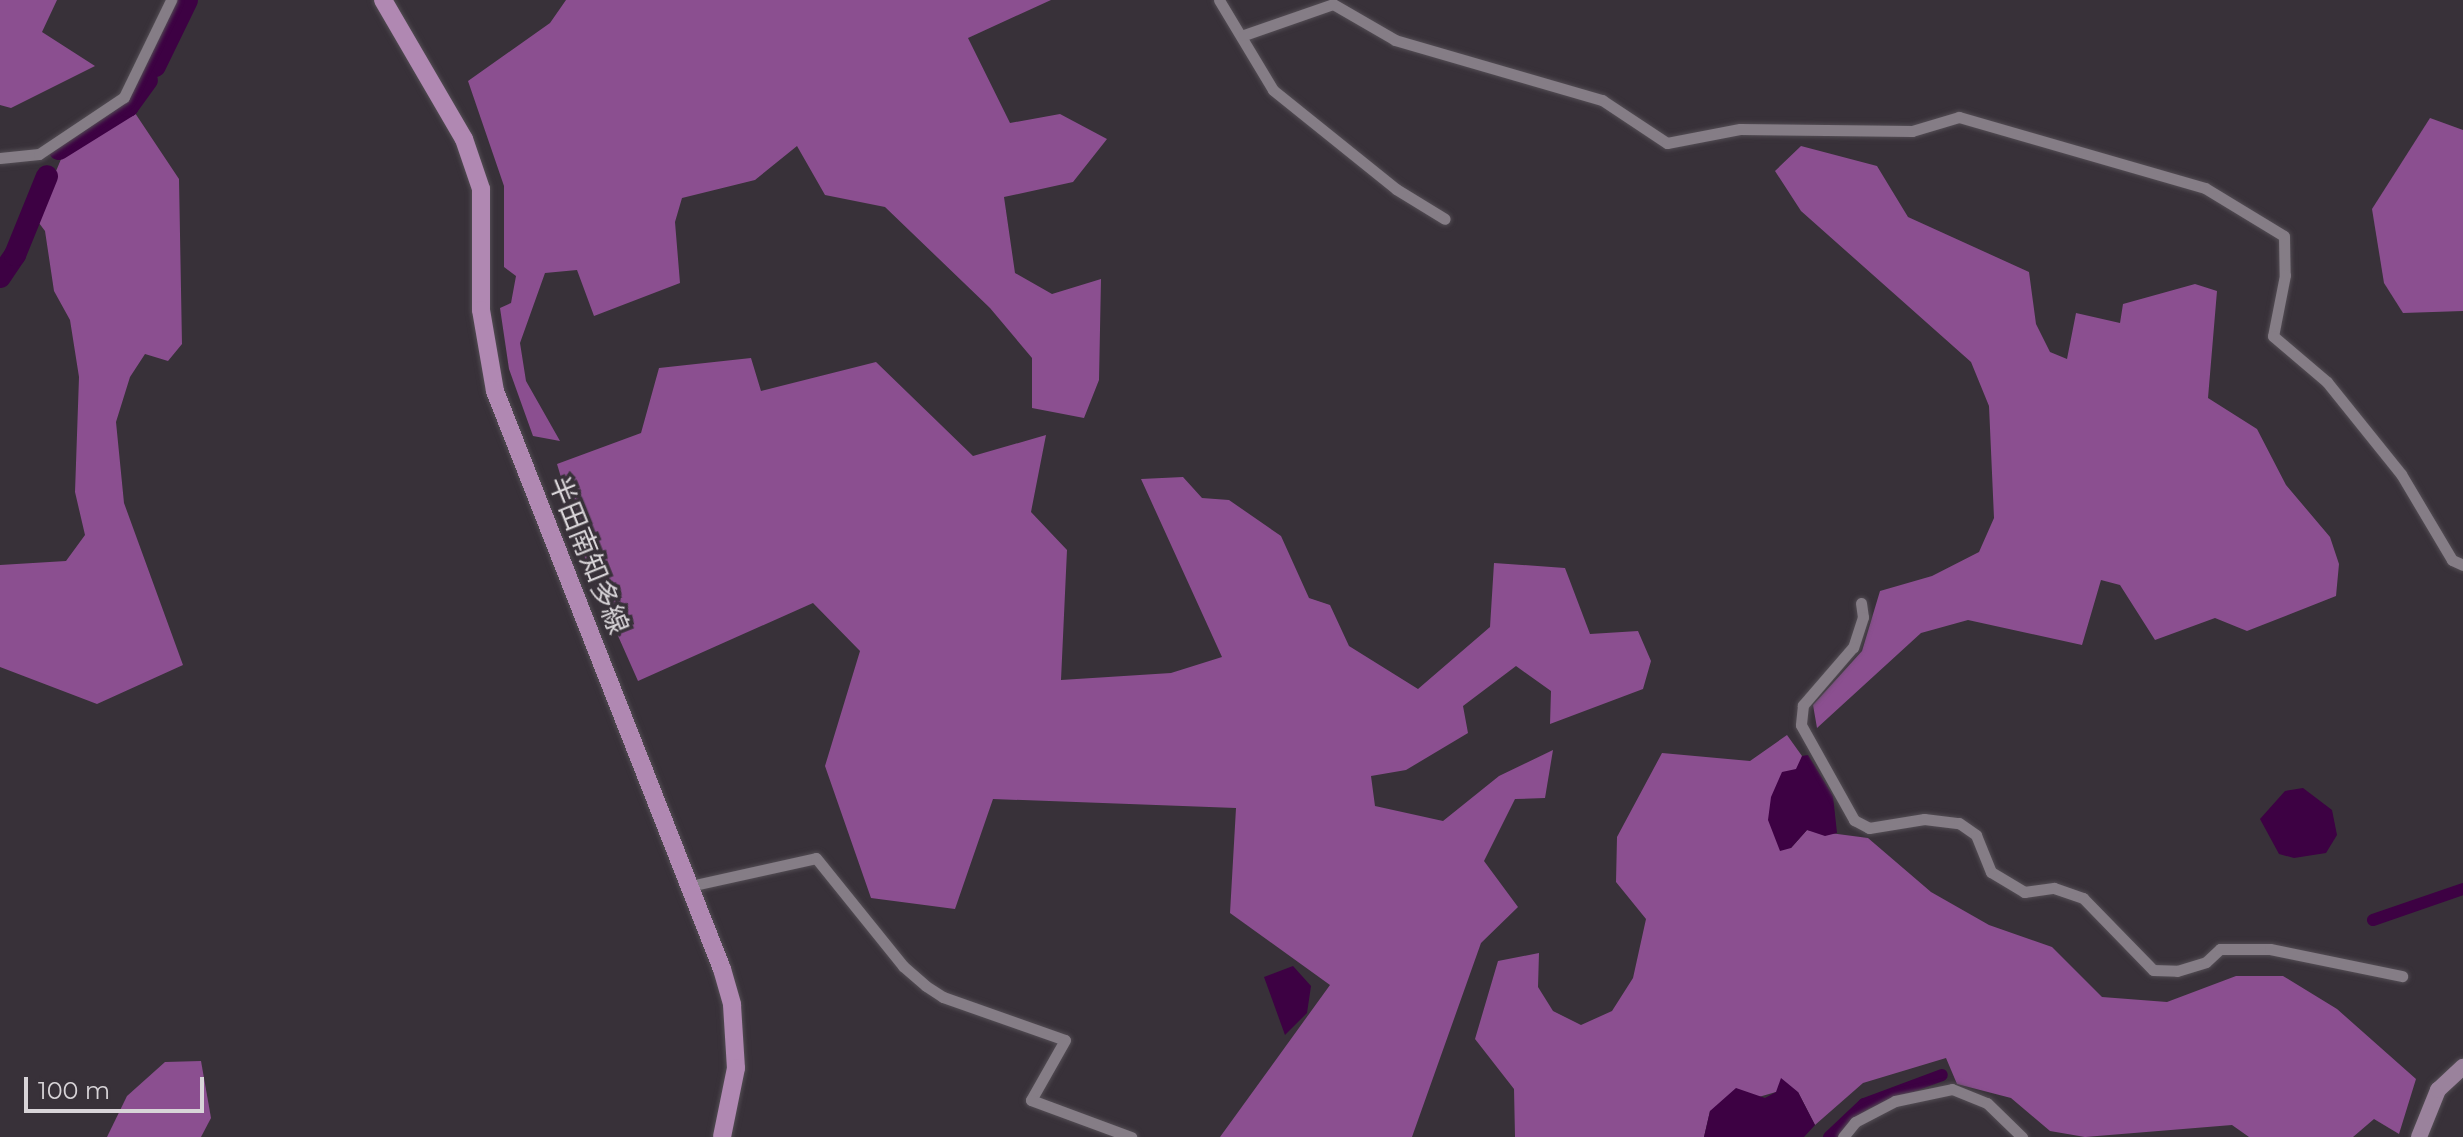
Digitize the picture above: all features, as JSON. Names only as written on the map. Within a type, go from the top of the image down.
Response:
[{"type":"main road","name":"半田南知多線","points":[[383,0],[444,97],[475,169],[481,189],[481,310],[495,391],[722,969],[736,1035],[736,1068],[722,1137]]},
{"type":"main road","points":[[2419,1137],[2438,1090],[2463,1067]]},
{"type":"street","points":[[0,158],[39,154],[124,97],[171,0]]},
{"type":"street","points":[[1219,0],[1244,35],[1273,90],[1396,189],[1445,219]]},
{"type":"street","points":[[1244,35],[1333,4],[1395,40],[1602,100],[1667,143],[1740,129],[1912,131],[1959,117],[2205,188],[2284,236],[2285,275],[2273,336],[2327,382],[2401,474],[2452,560],[2463,565]]},
{"type":"street","points":[[1861,603],[1863,617],[1853,647],[1803,705],[1801,725],[1854,820],[1869,828],[1924,819],[1959,823],[1976,835],[1991,872],[2024,892],[2054,888],[2083,898],[2153,970],[2177,971],[2206,962],[2220,949],[2270,949],[2402,976]]},
{"type":"street","points":[[690,886],[816,858],[895,957],[926,986],[943,997],[1065,1040],[1031,1100],[1131,1137]]},
{"type":"street","points":[[1843,1137],[1855,1122],[1895,1101],[1952,1089],[1987,1103],[2022,1137]]},
{"type":"shaded area","points":[[0,0],[57,0],[42,32],[95,66],[11,108],[0,105]]},
{"type":"shaded area","points":[[566,0],[1051,0],[968,38],[1010,123],[1060,114],[1107,139],[1073,182],[1004,197],[1015,273],[1052,294],[1101,279],[1099,380],[1084,418],[1032,408],[1032,358],[990,308],[885,207],[825,195],[797,146],[755,180],[682,198],[675,222],[680,283],[594,316],[577,270],[545,273],[520,343],[526,381],[560,441],[533,436],[509,369],[500,308],[511,303],[516,276],[504,267],[504,186],[468,81],[550,23]]},
{"type":"shaded area","points":[[133,110],[179,179],[182,344],[168,361],[145,354],[130,377],[116,422],[124,503],[183,665],[97,704],[0,667],[0,565],[66,561],[85,535],[75,492],[79,377],[70,320],[54,291],[45,231],[36,219],[64,152]]},
{"type":"shaded area","points":[[2430,118],[2463,130],[2463,311],[2403,313],[2384,283],[2372,209]]},
{"type":"shaded area","points":[[1801,146],[1877,166],[1908,217],[2029,272],[2036,324],[2050,352],[2067,359],[2076,313],[2120,323],[2123,304],[2195,284],[2217,291],[2208,398],[2257,429],[2286,485],[2330,537],[2339,564],[2336,596],[2247,631],[2215,618],[2155,640],[2120,585],[2101,580],[2082,645],[1968,620],[1921,633],[1817,728],[1813,705],[1862,651],[1880,591],[1932,576],[1979,552],[1994,518],[1989,406],[1971,362],[1801,211],[1775,171]]},
{"type":"shaded area","points":[[751,358],[761,391],[876,362],[973,456],[1046,435],[1031,512],[1067,550],[1061,680],[1171,673],[1222,657],[1141,479],[1183,477],[1202,498],[1229,500],[1281,536],[1309,598],[1330,605],[1349,646],[1418,689],[1490,627],[1494,563],[1565,568],[1590,634],[1638,631],[1651,661],[1643,689],[1550,724],[1551,691],[1516,666],[1463,706],[1468,733],[1406,770],[1371,776],[1375,806],[1443,821],[1499,776],[1553,750],[1545,798],[1515,799],[1484,861],[1518,907],[1481,943],[1412,1137],[1220,1137],[1330,985],[1230,913],[1236,808],[993,799],[955,909],[871,898],[825,766],[860,651],[813,603],[638,681],[588,568],[557,464],[641,433],[659,368]]},
{"type":"shaded area","points":[[1787,735],[1802,756],[1791,848],[1807,830],[1868,838],[1931,892],[1989,925],[2052,947],[2102,997],[2167,1002],[2236,976],[2283,976],[2337,1009],[2416,1079],[2399,1134],[2374,1119],[2353,1137],[2249,1137],[2232,1125],[2085,1137],[2050,1131],[2011,1098],[1957,1084],[1946,1058],[1863,1083],[1815,1125],[1798,1092],[1776,1092],[1710,1111],[1704,1137],[1515,1137],[1514,1089],[1475,1039],[1498,961],[1539,953],[1538,987],[1553,1011],[1581,1025],[1612,1011],[1633,978],[1646,919],[1616,882],[1617,837],[1662,753],[1750,761]]},
{"type":"shaded area","points":[[1808,755],[1833,796],[1837,833],[1825,836],[1807,830],[1791,848],[1780,851],[1768,820],[1771,797],[1782,772],[1796,769],[1802,756]]},
{"type":"shaded area","points":[[2303,788],[2332,810],[2337,835],[2326,853],[2294,858],[2279,854],[2260,819],[2285,791]]},
{"type":"shaded area","points":[[1293,966],[1311,986],[1307,1013],[1285,1035],[1264,977]]},
{"type":"shaded area","points":[[201,1061],[211,1118],[201,1137],[107,1137],[127,1096],[165,1062]]},
{"type":"shaded area","points":[[1781,1078],[1798,1092],[1815,1125],[1804,1137],[1704,1137],[1710,1111],[1736,1088],[1765,1098],[1776,1092]]},
{"type":"waterway","points":[[155,66],[187,0]]},
{"type":"waterway","points":[[59,149],[128,106],[147,80]]},
{"type":"waterway","points":[[0,277],[15,255],[47,176]]},
{"type":"waterway","points":[[2373,920],[2463,889]]},
{"type":"waterway","points":[[1829,1137],[1864,1104],[1942,1075]]}]
